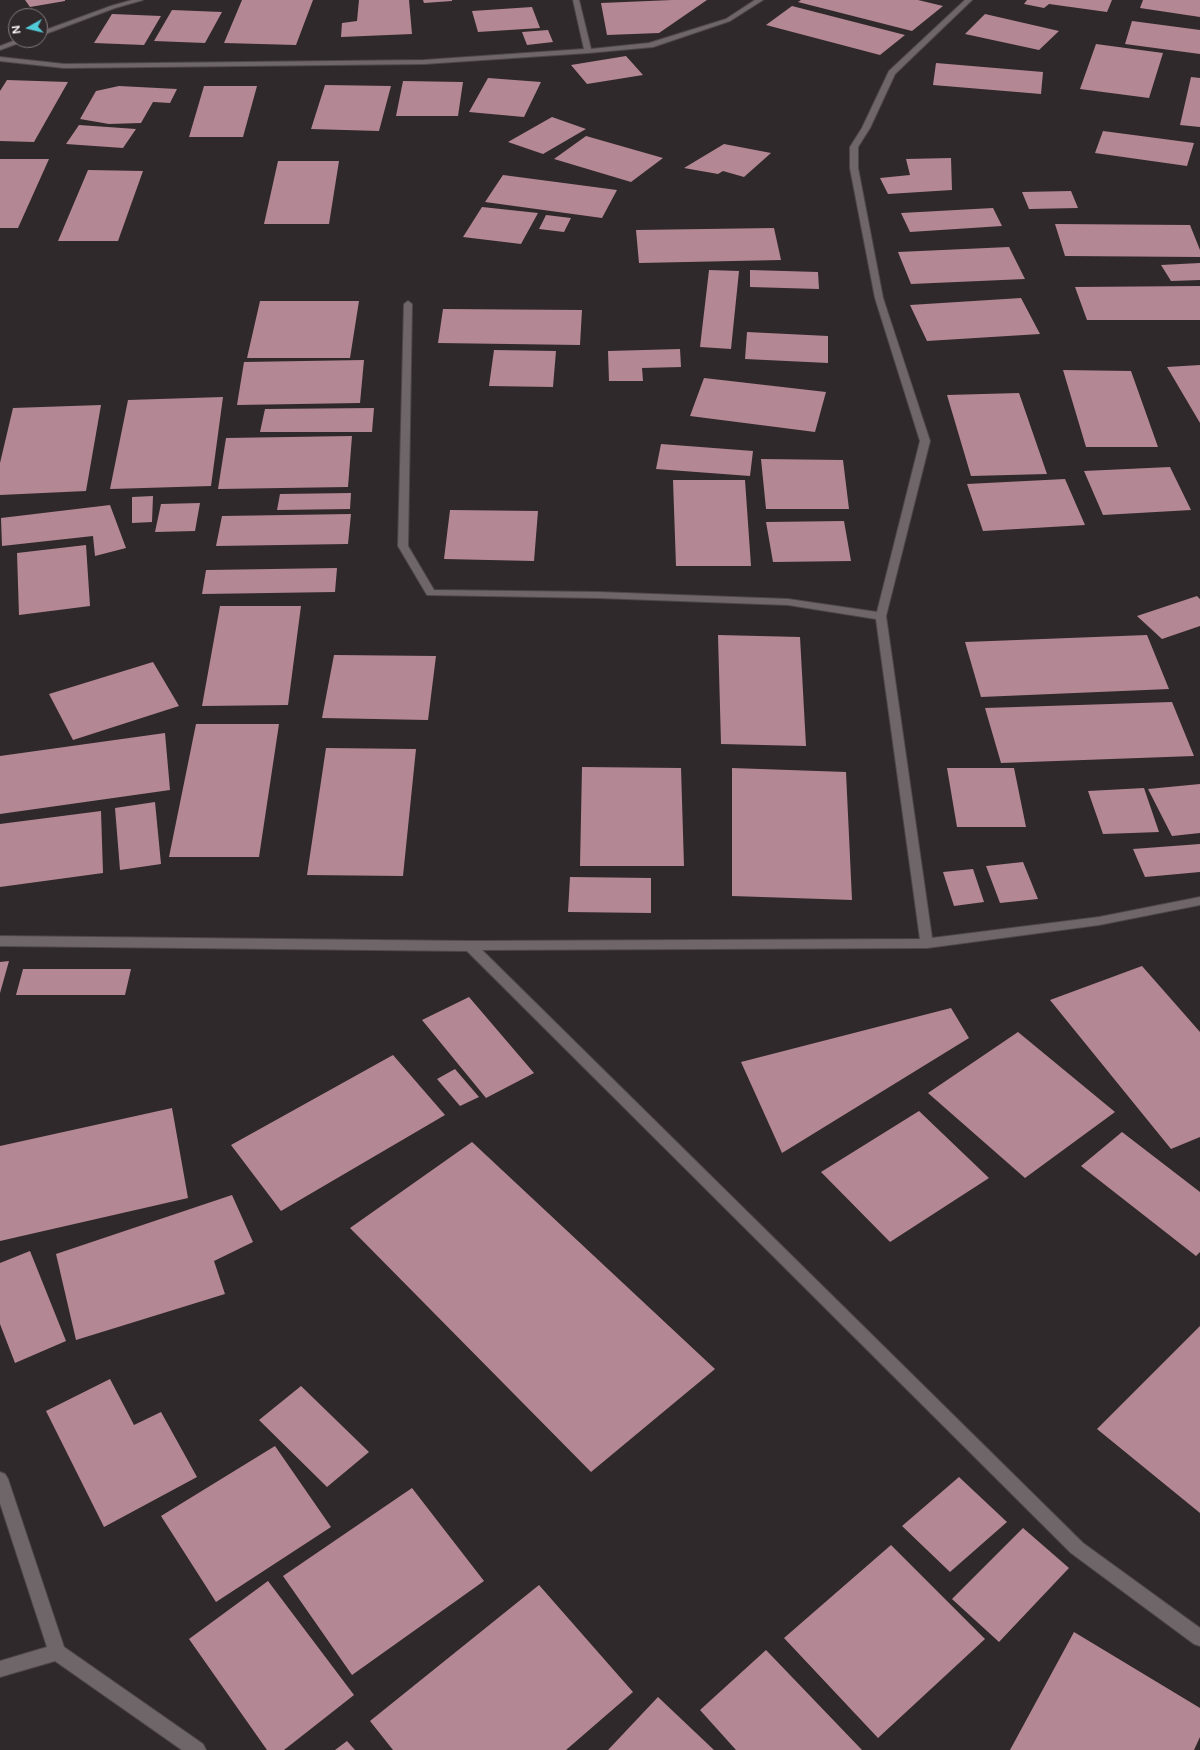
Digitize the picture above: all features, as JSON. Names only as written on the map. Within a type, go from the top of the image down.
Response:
[{"type":"street","points":[[48,31],[113,6],[140,0]]},
{"type":"street","points":[[576,0],[588,51]]},
{"type":"street","points":[[0,59],[64,66],[424,62],[588,51],[650,45],[728,20],[760,0]]},
{"type":"street","points":[[927,943],[881,616],[925,441],[879,298],[854,168],[854,147],[866,128],[892,73],[969,0]]},
{"type":"street","points":[[408,304],[403,546],[431,593],[598,595],[788,602],[881,616]]},
{"type":"street","points":[[0,941],[470,946],[927,943],[1099,921],[1200,901]]},
{"type":"street","points":[[470,946],[1076,1548],[1200,1638]]},
{"type":"street","points":[[0,1479],[57,1652],[197,1750]]},
{"type":"street","points":[[0,1669],[57,1652]]},
{"type":"building","points":[[25,0],[65,0],[65,1],[30,7]]},
{"type":"building","points":[[242,0],[313,0],[296,45],[224,43]]},
{"type":"building","points":[[359,0],[409,0],[412,34],[341,37],[342,23],[357,21]]},
{"type":"building","points":[[423,0],[452,0],[452,1],[424,3]]},
{"type":"building","points":[[707,0],[659,33],[607,35],[601,3]]},
{"type":"building","points":[[801,0],[918,0],[943,6],[912,31],[798,2]]},
{"type":"building","points":[[1027,0],[1112,0],[1107,12],[1049,4],[1044,8],[1024,4]]},
{"type":"building","points":[[1143,0],[1200,0],[1200,17],[1140,8]]},
{"type":"building","points":[[792,6],[905,35],[880,55],[766,25]]},
{"type":"building","points":[[532,7],[540,28],[478,32],[472,11]]},
{"type":"building","points":[[172,10],[222,12],[205,43],[154,41]]},
{"type":"building","points":[[112,14],[161,16],[144,45],[94,43]]},
{"type":"building","points":[[985,14],[1059,31],[1039,50],[965,34]]},
{"type":"building","points":[[1132,21],[1200,30],[1200,54],[1125,44]]},
{"type":"building","points":[[548,30],[553,42],[527,45],[522,32]]},
{"type":"building","points":[[1096,44],[1163,53],[1149,98],[1080,89]]},
{"type":"building","points":[[626,56],[643,75],[587,84],[571,65]]},
{"type":"building","points":[[936,63],[1043,72],[1041,94],[933,85]]},
{"type":"building","points":[[1191,77],[1200,78],[1200,127],[1180,125]]},
{"type":"building","points":[[488,78],[541,82],[524,117],[469,112]]},
{"type":"building","points":[[7,80],[68,82],[34,142],[0,141],[0,91]]},
{"type":"building","points":[[403,81],[463,82],[458,116],[396,116]]},
{"type":"building","points":[[325,85],[391,86],[379,131],[311,129]]},
{"type":"building","points":[[119,86],[177,89],[170,103],[153,102],[141,123],[109,124],[80,119],[96,91]]},
{"type":"building","points":[[204,86],[257,86],[243,137],[189,137]]},
{"type":"building","points":[[552,117],[586,129],[543,154],[508,142]]},
{"type":"building","points":[[79,125],[136,129],[123,148],[66,144]]},
{"type":"building","points":[[1103,131],[1194,143],[1187,166],[1095,153]]},
{"type":"building","points":[[586,136],[663,158],[631,182],[554,159]]},
{"type":"building","points":[[724,144],[771,153],[744,177],[723,171],[718,174],[684,168]]},
{"type":"building","points":[[951,158],[952,190],[888,194],[880,178],[910,175],[906,159]]},
{"type":"building","points":[[0,159],[49,159],[18,228],[0,228]]},
{"type":"building","points":[[278,161],[339,161],[329,224],[264,224]]},
{"type":"building","points":[[88,170],[143,171],[118,241],[58,241]]},
{"type":"building","points":[[503,175],[617,190],[602,218],[485,202]]},
{"type":"building","points":[[1071,191],[1078,208],[1029,209],[1022,192]]},
{"type":"building","points":[[482,207],[538,213],[521,244],[463,237]]},
{"type":"building","points":[[993,208],[1002,226],[910,232],[901,213]]},
{"type":"building","points":[[546,215],[571,218],[564,232],[539,229]]},
{"type":"building","points":[[1055,224],[1190,225],[1200,250],[1200,257],[1065,256]]},
{"type":"building","points":[[774,228],[781,260],[639,263],[636,230]]},
{"type":"building","points":[[1009,247],[1025,279],[911,284],[898,252]]},
{"type":"building","points":[[1200,263],[1200,280],[1171,281],[1161,265]]},
{"type":"building","points":[[709,270],[739,271],[731,349],[700,347]]},
{"type":"building","points":[[750,270],[818,272],[819,289],[750,287]]},
{"type":"building","points":[[1200,286],[1200,320],[1087,320],[1075,287]]},
{"type":"building","points":[[1021,298],[1040,334],[927,341],[910,305]]},
{"type":"building","points":[[260,301],[359,301],[350,358],[247,358]]},
{"type":"building","points":[[443,309],[582,310],[580,345],[438,343]]},
{"type":"building","points":[[747,332],[828,336],[828,363],[745,359]]},
{"type":"building","points":[[680,349],[681,367],[642,368],[643,381],[609,381],[608,351]]},
{"type":"building","points":[[494,350],[556,351],[553,387],[489,386]]},
{"type":"building","points":[[364,360],[360,403],[237,405],[244,362]]},
{"type":"building","points":[[1200,365],[1200,423],[1167,367]]},
{"type":"building","points":[[1063,370],[1131,371],[1158,447],[1086,447]]},
{"type":"building","points":[[704,378],[826,392],[815,432],[690,416]]},
{"type":"building","points":[[1019,393],[1047,474],[971,476],[947,395]]},
{"type":"building","points":[[223,397],[211,486],[110,489],[128,400]]},
{"type":"building","points":[[101,405],[86,491],[0,495],[0,463],[13,408]]},
{"type":"building","points":[[374,408],[372,432],[260,432],[265,409]]},
{"type":"building","points":[[352,436],[348,487],[218,489],[226,438]]},
{"type":"building","points":[[661,444],[753,451],[750,476],[656,469]]},
{"type":"building","points":[[761,459],[843,460],[849,509],[766,509]]},
{"type":"building","points":[[1170,467],[1191,510],[1103,515],[1084,471]]},
{"type":"building","points":[[1065,479],[1085,525],[983,531],[967,484]]},
{"type":"building","points":[[673,480],[745,480],[751,566],[676,566]]},
{"type":"building","points":[[351,493],[350,509],[277,510],[280,494]]},
{"type":"building","points":[[153,496],[152,522],[132,523],[132,497]]},
{"type":"building","points":[[200,503],[195,531],[155,532],[161,504]]},
{"type":"building","points":[[110,505],[126,548],[95,556],[93,536],[2,546],[1,518]]},
{"type":"building","points":[[450,510],[538,511],[534,561],[444,559]]},
{"type":"building","points":[[351,514],[348,544],[216,546],[222,516]]},
{"type":"building","points":[[844,521],[851,561],[773,562],[766,522]]},
{"type":"building","points":[[86,545],[90,606],[19,615],[17,553]]},
{"type":"building","points":[[337,568],[335,592],[202,594],[206,570]]},
{"type":"building","points":[[1197,596],[1200,599],[1200,626],[1162,639],[1137,616]]},
{"type":"building","points":[[220,606],[301,606],[288,705],[202,706]]},
{"type":"building","points":[[718,635],[800,637],[806,746],[721,744]]},
{"type":"building","points":[[1147,635],[1169,689],[981,697],[965,642]]},
{"type":"building","points":[[334,655],[436,656],[428,720],[322,718]]},
{"type":"building","points":[[153,662],[179,706],[73,740],[49,694]]},
{"type":"building","points":[[1172,702],[1194,756],[1001,763],[985,708]]},
{"type":"building","points":[[196,724],[279,724],[259,857],[169,857]]},
{"type":"building","points":[[165,733],[170,790],[0,814],[0,756]]},
{"type":"building","points":[[326,748],[416,749],[403,876],[307,875]]},
{"type":"building","points":[[582,767],[681,768],[684,866],[580,866]]},
{"type":"building","points":[[732,768],[846,772],[852,900],[732,896]]},
{"type":"building","points":[[947,768],[1014,768],[1026,827],[957,827]]},
{"type":"building","points":[[1200,784],[1200,833],[1172,836],[1148,789]]},
{"type":"building","points":[[1144,788],[1159,832],[1103,834],[1088,791]]},
{"type":"building","points":[[155,802],[161,864],[120,870],[115,808]]},
{"type":"building","points":[[101,811],[103,873],[0,887],[0,824]]},
{"type":"building","points":[[1200,844],[1200,872],[1145,877],[1133,849]]},
{"type":"building","points":[[1023,862],[1038,899],[1000,903],[986,866]]},
{"type":"building","points":[[973,869],[984,902],[954,906],[943,872]]},
{"type":"building","points":[[570,877],[651,878],[651,913],[568,912]]},
{"type":"building","points":[[9,961],[0,993],[0,962]]},
{"type":"building","points":[[1142,966],[1200,1032],[1200,1137],[1171,1149],[1050,1000]]},
{"type":"building","points":[[23,969],[131,969],[125,995],[16,995]]},
{"type":"building","points":[[469,997],[534,1073],[486,1098],[422,1020]]},
{"type":"building","points":[[951,1008],[969,1038],[782,1153],[741,1062]]},
{"type":"building","points":[[1018,1032],[1115,1112],[1025,1178],[928,1093]]},
{"type":"building","points":[[393,1055],[445,1115],[281,1211],[231,1145]]},
{"type":"building","points":[[455,1069],[479,1097],[460,1106],[437,1079]]},
{"type":"building","points":[[172,1108],[188,1198],[0,1241],[0,1146]]},
{"type":"building","points":[[919,1111],[989,1178],[890,1242],[821,1172]]},
{"type":"building","points":[[1122,1132],[1200,1192],[1200,1252],[1196,1256],[1081,1166]]},
{"type":"building","points":[[472,1142],[715,1369],[591,1472],[350,1228]]},
{"type":"building","points":[[232,1195],[253,1242],[214,1261],[225,1294],[76,1340],[56,1254]]},
{"type":"building","points":[[30,1251],[66,1341],[15,1363],[0,1324],[0,1263]]},
{"type":"building","points":[[1200,1326],[1200,1513],[1097,1429]]},
{"type":"building","points":[[110,1379],[134,1425],[161,1412],[197,1477],[104,1527],[46,1411]]},
{"type":"building","points":[[301,1386],[369,1452],[327,1487],[259,1420]]},
{"type":"building","points":[[275,1446],[331,1527],[216,1602],[161,1516]]},
{"type":"building","points":[[959,1477],[1007,1522],[950,1572],[902,1526]]},
{"type":"building","points":[[412,1488],[484,1581],[352,1675],[283,1576]]},
{"type":"building","points":[[1023,1528],[1069,1568],[999,1642],[952,1599]]},
{"type":"building","points":[[891,1545],[985,1639],[878,1738],[784,1638]]},
{"type":"building","points":[[268,1581],[354,1695],[284,1750],[267,1750],[189,1639]]},
{"type":"building","points":[[539,1585],[633,1692],[566,1750],[393,1750],[370,1721]]},
{"type":"building","points":[[1074,1632],[1200,1708],[1200,1737],[1194,1750],[1010,1750]]},
{"type":"building","points":[[766,1650],[862,1750],[736,1750],[700,1710]]},
{"type":"building","points":[[658,1697],[714,1750],[608,1750]]},
{"type":"building","points":[[347,1741],[355,1750],[335,1750]]}]
